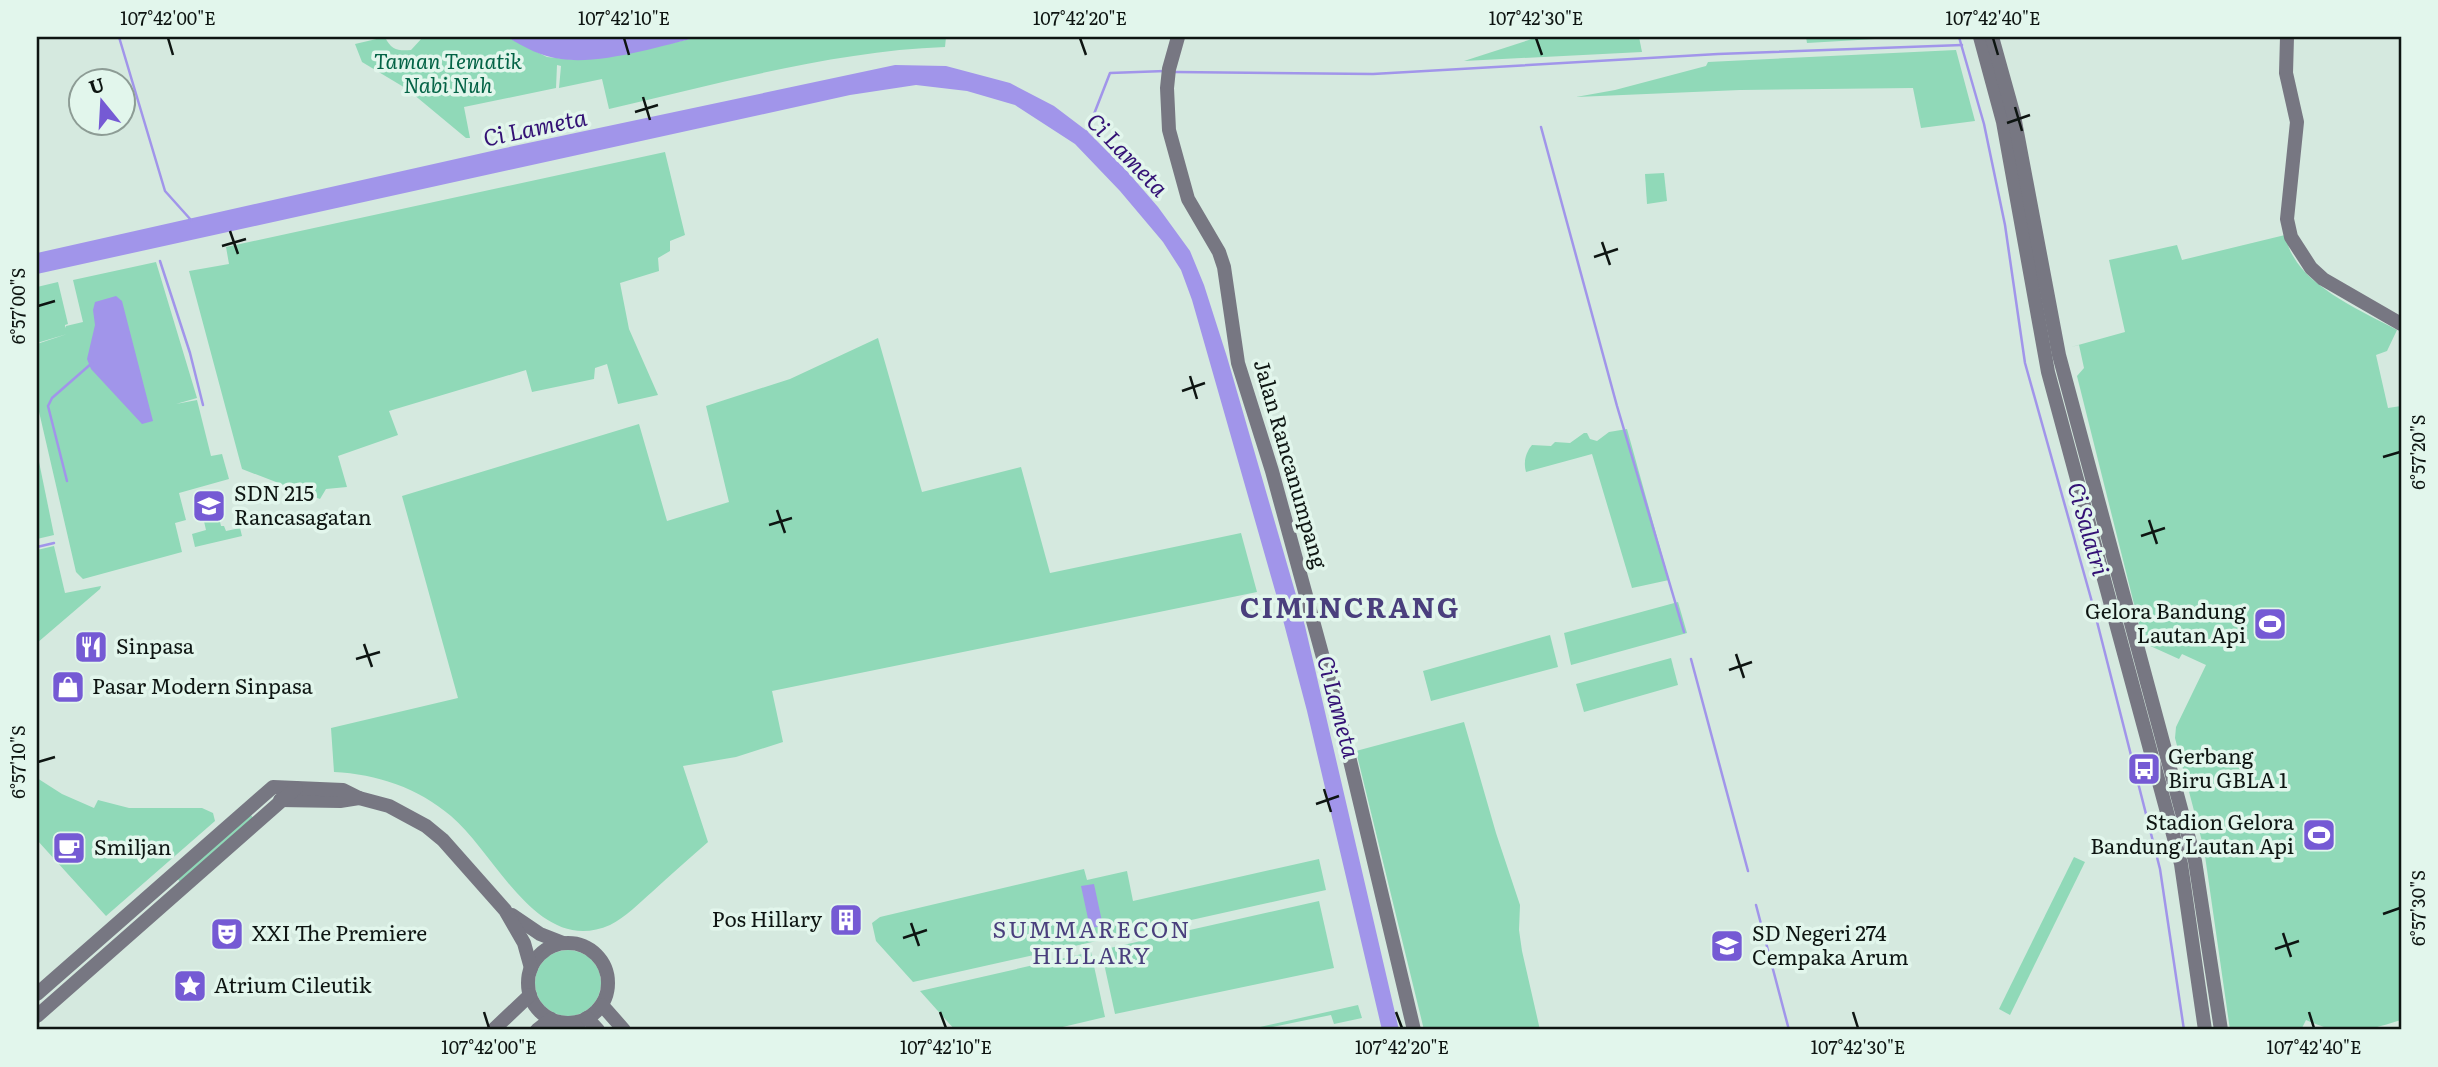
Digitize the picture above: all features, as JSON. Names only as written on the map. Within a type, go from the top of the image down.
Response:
[{"type":"street","name":"Jalan Rancanumpang","points":[[1178,37],[1168,75],[1166,109],[1169,130],[1188,200],[1219,252],[1224,267],[1238,363],[1269,461],[1342,727],[1414,1030]]},
{"type":"street","points":[[1980,37],[2007,144],[2048,372],[2181,864],[2206,1030]]},
{"type":"street","points":[[1992,37],[2014,116],[2059,355],[2196,861],[2221,1030]]},
{"type":"street","points":[[2287,37],[2286,73],[2297,122],[2287,219],[2291,237],[2311,268],[2323,279],[2401,324]]},
{"type":"street","points":[[37,994],[273,787],[344,790],[359,798],[389,806],[425,826],[443,840],[505,910],[524,943],[531,968]]},
{"type":"street","points":[[37,1016],[296,788]]},
{"type":"street","points":[[258,799],[340,801],[359,798]]},
{"type":"street","points":[[505,910],[540,934],[563,943],[576,943],[588,948],[606,967],[609,980],[602,1005],[587,1018],[575,1022],[563,1022],[542,1013],[530,995],[528,982],[531,968],[543,951],[563,943]]},
{"type":"street","points":[[493,1030],[530,995]]},
{"type":"street","points":[[602,1005],[624,1030]]},
{"type":"street","points":[[537,1030],[551,1018]]},
{"type":"street","points":[[587,1018],[598,1030]]},
{"type":"green space","name":"Taman Tematik Nabi Nuh","points":[[385,37],[392,47],[411,50],[423,37],[507,37],[547,57],[577,60],[614,56],[699,37],[946,37],[945,47],[818,62],[609,109],[602,79],[559,88],[561,66],[557,65],[556,88],[464,107],[470,138],[466,138],[407,89],[362,62],[355,44]]},
{"type":"green space","points":[[1538,37],[1639,37],[1642,52],[1464,61]]},
{"type":"green space","points":[[1806,37],[1909,37],[1807,43]]},
{"type":"green space","points":[[1956,50],[1975,121],[1921,128],[1913,88],[1740,90],[1576,97],[1615,90],[1706,66],[1708,62]]},
{"type":"green space","points":[[665,152],[685,235],[670,241],[670,251],[658,258],[659,271],[620,283],[629,329],[658,395],[618,404],[607,364],[595,368],[594,379],[532,392],[526,370],[389,411],[398,435],[338,456],[347,487],[326,489],[320,499],[242,469],[189,271],[229,264],[226,247]]},
{"type":"green space","points":[[1664,173],[1667,201],[1647,204],[1645,174]]},
{"type":"green space","name":"Gelora Bandung Lautan Api","points":[[2285,235],[2293,256],[2313,279],[2340,299],[2397,330],[2387,351],[2376,355],[2388,408],[2401,406],[2401,1020],[2354,1031],[2332,1029],[2306,1020],[2301,1030],[2230,1030],[2204,849],[2175,738],[2176,727],[2206,665],[2182,654],[2179,659],[2143,640],[2077,376],[2084,368],[2079,345],[2071,347],[2125,332],[2109,260],[2177,245],[2182,260]]},
{"type":"green space","points":[[156,262],[197,398],[176,404],[197,400],[211,456],[222,454],[229,479],[179,493],[186,520],[175,523],[182,552],[83,579],[76,572],[37,403],[37,344],[67,334],[37,343],[37,287],[58,282],[68,324],[65,328],[83,322],[73,280]]},
{"type":"green space","points":[[878,338],[922,492],[1021,467],[1050,573],[1241,533],[1257,592],[772,691],[783,742],[736,757],[683,766],[708,842],[621,918],[610,925],[584,931],[561,927],[540,915],[520,897],[468,833],[438,806],[411,790],[381,779],[334,772],[331,728],[458,698],[402,496],[639,424],[667,521],[729,502],[706,406],[790,379]]},
{"type":"green space","points":[[1627,429],[1669,580],[1632,588],[1592,454],[1526,472],[1525,465],[1532,445],[1570,443],[1584,433],[1597,441],[1609,432]]},
{"type":"green space","points":[[37,452],[54,535],[37,539]]},
{"type":"green space","points":[[215,500],[221,526],[224,526],[226,531],[240,528],[242,536],[195,547],[192,534],[206,530],[200,504]]},
{"type":"green space","points":[[54,546],[65,593],[101,586],[37,643],[37,550]]},
{"type":"green space","points":[[1678,602],[1687,633],[1571,665],[1564,633]]},
{"type":"green space","points":[[1550,635],[1558,667],[1431,701],[1423,671]]},
{"type":"green space","points":[[1671,658],[1678,685],[1584,712],[1576,684]]},
{"type":"green space","points":[[1464,722],[1520,905],[1522,951],[1540,1030],[1424,1030],[1356,751]]},
{"type":"green space","points":[[37,778],[62,794],[94,808],[98,800],[129,808],[202,808],[213,813],[215,821],[106,916],[37,840]]},
{"type":"green space","points":[[250,814],[254,819],[181,883],[177,878]]},
{"type":"green space","points":[[2074,857],[2085,862],[2010,1015],[1999,1009]]},
{"type":"green space","points":[[1319,859],[1326,890],[913,982],[876,941],[872,923],[880,917],[1084,869],[1087,880],[1127,871],[1133,901]]},
{"type":"green space","points":[[1319,901],[1334,968],[1115,1014],[1101,950]]},
{"type":"green space","points":[[568,950],[581,953],[591,960],[598,970],[601,983],[598,996],[591,1006],[581,1013],[568,1016],[555,1013],[545,1006],[538,996],[535,983],[538,970],[545,960],[555,953]]},
{"type":"green space","points":[[1091,952],[1105,1017],[1050,1030],[955,1030],[920,991]]},
{"type":"green space","points":[[1358,1005],[1362,1018],[1334,1024],[1331,1015],[1247,1030]]},
{"type":"shaded area","points":[[507,37],[699,37],[630,54],[577,60],[547,56]]},
{"type":"shaded area","points":[[895,65],[946,66],[1010,83],[1054,106],[1087,131],[1126,170],[1158,207],[1190,251],[1227,357],[1305,626],[1399,1030],[1382,1030],[1307,711],[1278,601],[1192,300],[1181,270],[1163,242],[1075,144],[1015,105],[967,91],[916,85],[850,95],[37,274],[37,253],[505,148]]},
{"type":"shaded area","points":[[116,296],[122,301],[153,421],[142,424],[91,369],[87,359],[95,325],[95,302]]},
{"type":"shaded area","points":[[1094,884],[1103,926],[1090,928],[1081,886]]},
{"type":"waterway","name":"Ci Lameta","points":[[119,37],[165,191],[191,220]]},
{"type":"waterway","name":"Ci Salatri","points":[[1959,37],[1984,124],[2005,225],[2025,363],[2092,602],[2160,869],[2184,1030]]},
{"type":"waterway","points":[[1175,72],[1373,74],[1718,54],[1962,45]]},
{"type":"waterway","points":[[1087,132],[1110,73],[1165,71]]},
{"type":"waterway","points":[[1541,127],[1617,406],[1684,632]]},
{"type":"waterway","points":[[160,261],[190,353],[203,405]]},
{"type":"waterway","points":[[67,481],[48,406],[52,398],[92,363]]},
{"type":"waterway","points":[[37,547],[54,543]]},
{"type":"waterway","points":[[1691,659],[1748,871]]},
{"type":"waterway","points":[[1756,905],[1789,1030]]},
{"type":"place","name":"SDN 215 Rancasagatan","points":[[209,506]]},
{"type":"place","name":"Gelora Bandung Lautan Api","points":[[2270,624]]},
{"type":"place","name":"Sinpasa","points":[[91,647]]},
{"type":"place","name":"Pasar Modern Sinpasa","points":[[68,687]]},
{"type":"place","name":"Gerbang Biru GBLA 1","points":[[2144,769]]},
{"type":"place","name":"Stadion Gelora Bandung Lautan Api","points":[[2319,835]]},
{"type":"place","name":"Smiljan","points":[[69,848]]},
{"type":"place","name":"Pos Hillary","points":[[846,920]]},
{"type":"place","name":"XXI The Premiere","points":[[227,934]]},
{"type":"place","name":"SD Negeri 274 Cempaka Arum","points":[[1727,946]]},
{"type":"place","name":"Atrium Cileutik","points":[[190,986]]},
{"type":"district","name":"CIMINCRANG","points":[[1350,608]]},
{"type":"district","name":"SUMMARECON HILLARY","points":[[1092,943]]}]
